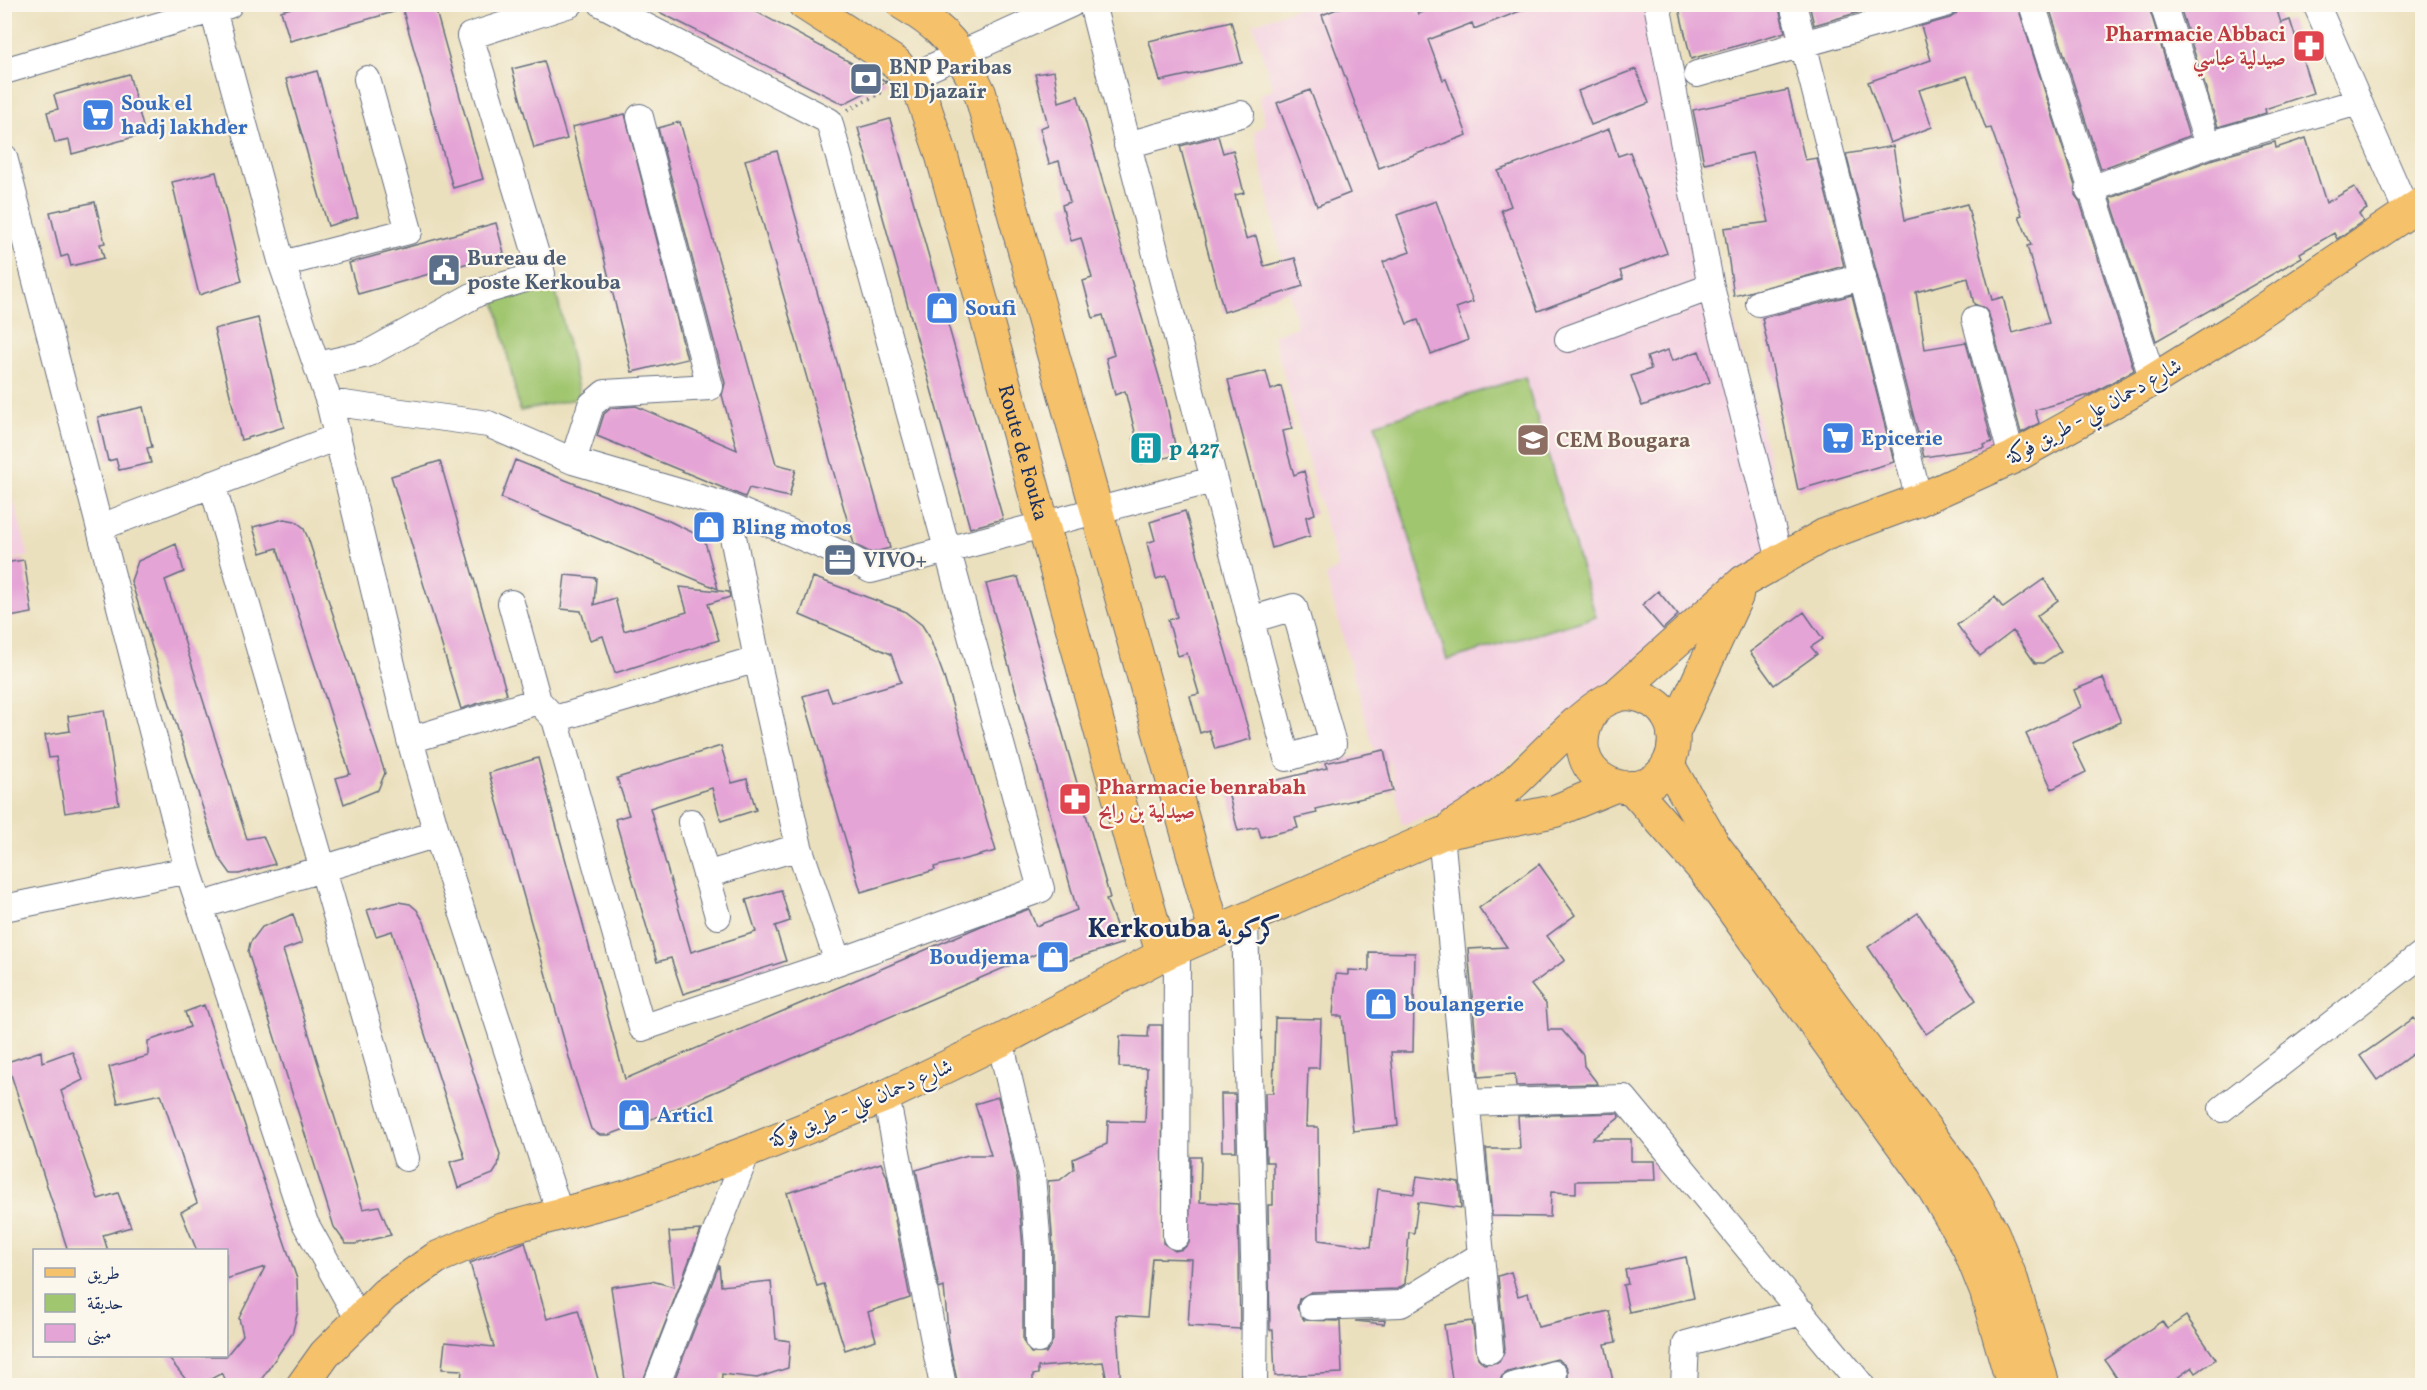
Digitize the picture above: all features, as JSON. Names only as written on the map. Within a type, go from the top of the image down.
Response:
[{"type":"main road","name":"Route de Fouka","points":[[804,4],[896,63],[920,92],[941,153],[1044,524],[1170,952]]},
{"type":"main road","points":[[903,4],[934,23],[962,55],[980,93],[1215,933]]},
{"type":"main road","name":"شارع دحمان علي - طريق فوكة","points":[[302,1386],[325,1354],[385,1294],[436,1258],[500,1230],[628,1196],[747,1152],[886,1096],[1000,1041],[1170,952],[1441,834],[1507,788],[1744,581],[1824,535],[1919,500],[2012,458],[2153,380],[2235,329],[2415,207]]},
{"type":"main road","points":[[1673,734],[1744,581]]},
{"type":"main road","points":[[1623,787],[1646,784],[1659,776],[1668,764],[1673,750],[1673,734],[1669,718],[1659,706],[1645,698],[1629,694],[1604,702],[1586,721],[1581,737],[1583,753],[1590,767],[1601,779],[1623,787],[1703,868],[1933,1188],[1968,1247],[1986,1292],[2013,1386]]},
{"type":"main road","points":[[1668,764],[1715,846],[1964,1179],[1993,1233],[2012,1280],[2044,1386]]},
{"type":"main road","name":"شارع دحمان علي - طريق فوكة","points":[[1441,834],[1555,811],[1623,787]]},
{"type":"street","points":[[318,365],[367,354],[478,293],[542,274],[470,36],[570,4]]},
{"type":"street","points":[[511,603],[546,710],[642,1028],[838,962],[1041,889],[829,121],[602,4]]},
{"type":"street","points":[[908,78],[1071,4]]},
{"type":"street","points":[[1092,4],[1213,480],[1250,620],[1287,758],[1333,744],[1294,607],[1250,620]]},
{"type":"street","points":[[1657,4],[1711,287],[1780,560]]},
{"type":"street","points":[[1793,4],[1919,500]]},
{"type":"street","points":[[1697,74],[1804,46],[1945,4]]},
{"type":"street","points":[[2032,4],[2153,380]]},
{"type":"street","points":[[2163,4],[2208,145]]},
{"type":"street","points":[[2316,4],[2358,102],[2415,207]]},
{"type":"street","points":[[4,71],[221,7],[282,264],[329,402],[410,740],[437,834],[560,1214]]},
{"type":"street","points":[[282,264],[409,231],[367,79]]},
{"type":"street","points":[[2090,190],[2208,145],[2358,102]]},
{"type":"street","points":[[1128,145],[1241,114]]},
{"type":"street","points":[[573,461],[591,405],[605,393],[710,387],[640,117]]},
{"type":"street","points":[[4,157],[188,870],[304,1221],[359,1320]]},
{"type":"street","points":[[1759,303],[1863,277]]},
{"type":"street","points":[[1568,339],[1711,287]]},
{"type":"street","points":[[1975,319],[2012,458]]},
{"type":"street","points":[[329,402],[488,424],[573,461],[727,506],[842,554],[871,570],[1213,480]]},
{"type":"street","points":[[101,527],[337,437]]},
{"type":"street","points":[[212,484],[406,1158]]},
{"type":"street","points":[[727,506],[756,659],[799,847],[838,962]]},
{"type":"street","points":[[410,740],[756,659]]},
{"type":"street","points":[[691,822],[718,916]]},
{"type":"street","points":[[200,906],[437,834]]},
{"type":"street","points":[[1441,834],[1490,1350]]},
{"type":"street","points":[[706,875],[799,847]]},
{"type":"street","points":[[4,908],[188,870]]},
{"type":"street","points":[[1245,921],[1255,1295],[1254,1386]]},
{"type":"street","points":[[1170,952],[1176,1236]]},
{"type":"street","points":[[2222,1108],[2422,954]]},
{"type":"street","points":[[1000,1041],[1032,1176],[1038,1247],[1038,1340]]},
{"type":"street","points":[[886,1096],[943,1386]]},
{"type":"street","points":[[1466,1103],[1624,1098],[1862,1386]]},
{"type":"street","points":[[656,1386],[747,1152]]},
{"type":"street","points":[[1312,1307],[1401,1304],[1480,1256]]},
{"type":"street","points":[[1684,1386],[1686,1344],[1802,1312]]},
{"type":"street","points":[[1513,1386],[1554,1374]]},
{"type":"path","points":[[829,121],[908,78]]},
{"type":"shaded area","name":"CEM Bougara","points":[[1309,4],[1655,5],[1790,545],[1638,658],[1472,793],[1445,811],[1402,825],[1390,762],[1377,760],[1326,576],[1338,568],[1273,335],[1297,327],[1254,132],[1265,125],[1259,95],[1273,89],[1253,24]]},
{"type":"shaded area","points":[[4,465],[29,556],[5,562],[4,562]]},
{"type":"green space","points":[[555,287],[580,398],[520,411],[495,300]]},
{"type":"green space","points":[[1525,377],[1596,617],[1447,660],[1375,424]]},
{"type":"building","points":[[304,4],[400,4],[401,10],[290,41],[281,11]]},
{"type":"building","points":[[401,4],[434,4],[483,179],[453,188]]},
{"type":"building","points":[[643,4],[742,4],[887,82],[843,104]]},
{"type":"building","points":[[1349,4],[1415,4],[1418,14],[1444,4],[1533,6],[1474,29],[1472,23],[1428,40],[1443,80],[1446,79],[1467,135],[1379,168],[1322,15]]},
{"type":"building","points":[[1678,4],[1778,4],[1785,32],[1691,59]]},
{"type":"building","points":[[1809,4],[1888,4],[1814,25]]},
{"type":"building","points":[[1960,4],[2017,4],[2075,186],[2075,195],[2080,202],[2134,370],[2089,395],[2035,410],[2039,423],[2021,433],[1989,315],[1985,308],[1974,304],[1968,278],[1916,292],[1925,349],[1966,342],[1992,442],[1984,445],[1985,448],[1924,457],[1846,154],[1893,146],[1905,220],[1967,204],[1992,300],[2003,297],[2012,333],[2049,323],[2027,246],[2031,245],[2019,216],[2022,215],[1991,128],[1986,129],[1967,76],[1919,90],[1932,127],[1890,143],[1868,82],[1931,60],[1921,26],[1950,18],[1956,14]]},
{"type":"building","points":[[2048,4],[2148,4],[2189,136],[2101,169]]},
{"type":"building","points":[[2179,4],[2275,4],[2281,23],[2290,20],[2313,93],[2265,109],[2266,113],[2218,127]]},
{"type":"building","points":[[1231,21],[1242,63],[1160,81],[1149,41]]},
{"type":"building","points":[[544,61],[567,139],[534,148],[512,69]]},
{"type":"building","points":[[1636,69],[1649,103],[1591,125],[1578,91]]},
{"type":"building","points":[[317,71],[358,217],[328,226],[286,79]]},
{"type":"building","points":[[1054,71],[1059,102],[1078,96],[1166,401],[1177,455],[1140,464],[1125,391],[1115,395],[1106,358],[1114,355],[1103,315],[1093,318],[1083,281],[1092,278],[1081,238],[1071,241],[1062,205],[1070,202],[1059,161],[1049,164],[1040,128],[1048,125],[1035,74]]},
{"type":"building","points":[[129,74],[145,134],[72,154],[69,140],[55,143],[47,112],[58,109],[54,95]]},
{"type":"building","points":[[1310,90],[1350,193],[1317,206],[1277,103]]},
{"type":"building","points":[[1788,90],[1805,160],[1817,158],[1844,266],[1734,296],[1724,228],[1769,222],[1752,153],[1704,163],[1693,110]]},
{"type":"building","points":[[625,114],[687,359],[632,372],[572,127]]},
{"type":"building","points":[[890,119],[1003,519],[970,528],[858,128]]},
{"type":"building","points":[[680,122],[776,464],[796,469],[789,497],[749,488],[745,497],[597,436],[604,414],[611,408],[636,406],[737,450],[722,395],[725,383],[658,128]]},
{"type":"building","points":[[1609,129],[1618,156],[1630,152],[1667,253],[1620,271],[1623,279],[1538,311],[1501,210],[1511,206],[1498,171]]},
{"type":"building","points":[[1218,136],[1223,153],[1233,150],[1244,193],[1235,195],[1246,239],[1256,236],[1264,266],[1295,258],[1303,286],[1224,312],[1180,146]]},
{"type":"building","points":[[2306,138],[2326,203],[2354,187],[2367,209],[2359,214],[2363,221],[2337,239],[2334,233],[2300,253],[2302,257],[2156,341],[2110,198],[2213,159],[2275,142],[2276,148]]},
{"type":"building","points":[[777,151],[890,548],[871,553],[854,544],[745,160]]},
{"type":"building","points":[[216,172],[242,281],[199,295],[172,182]]},
{"type":"building","points":[[1436,201],[1473,302],[1456,308],[1468,340],[1431,354],[1418,320],[1407,324],[1383,262],[1410,252],[1397,215]]},
{"type":"building","points":[[95,202],[105,243],[100,244],[104,258],[71,266],[68,255],[61,257],[50,212]]},
{"type":"building","points":[[496,223],[504,253],[358,294],[349,263]]},
{"type":"building","points":[[1852,295],[1894,462],[1798,490],[1762,318]]},
{"type":"building","points":[[258,318],[284,427],[241,440],[214,329]]},
{"type":"building","points":[[1668,350],[1672,361],[1699,351],[1710,382],[1642,406],[1631,376],[1651,369],[1647,357]]},
{"type":"building","points":[[1266,371],[1271,390],[1281,386],[1292,429],[1283,431],[1288,454],[1294,475],[1304,471],[1315,514],[1306,517],[1310,536],[1272,548],[1228,380]]},
{"type":"building","points":[[143,407],[152,447],[147,448],[151,463],[119,470],[116,459],[108,461],[98,417]]},
{"type":"building","points":[[515,460],[669,521],[704,538],[718,589],[501,498]]},
{"type":"building","points":[[440,461],[507,694],[461,709],[391,476]]},
{"type":"building","points":[[1185,511],[1251,739],[1215,749],[1209,730],[1200,733],[1190,696],[1199,694],[1187,653],[1178,656],[1168,620],[1177,617],[1166,576],[1156,579],[1147,543],[1155,540],[1150,522]]},
{"type":"building","points":[[284,519],[295,521],[303,527],[308,538],[385,773],[378,790],[344,804],[336,778],[350,774],[277,548],[261,553],[253,527]]},
{"type":"building","points":[[176,544],[184,572],[165,580],[247,839],[263,836],[275,864],[239,874],[231,874],[218,856],[131,581],[138,561]]},
{"type":"building","points":[[24,560],[32,613],[4,618],[4,563]]},
{"type":"building","points":[[565,575],[596,578],[594,605],[615,598],[624,631],[687,612],[680,587],[729,592],[730,597],[708,604],[719,640],[615,673],[603,636],[590,640],[581,611],[561,609]]},
{"type":"building","points":[[813,577],[904,611],[922,625],[929,636],[943,674],[996,851],[934,867],[935,870],[861,892],[803,696],[827,689],[832,702],[901,682],[891,654],[800,615]]},
{"type":"building","points":[[1018,577],[1110,898],[1106,899],[1123,943],[1055,965],[1048,949],[654,1118],[609,1135],[600,1135],[591,1129],[489,773],[538,758],[625,1079],[981,926],[1029,909],[1036,926],[1077,910],[986,584]]},
{"type":"building","points":[[2044,579],[2058,600],[2037,616],[2061,651],[2043,663],[2035,663],[2013,631],[1980,656],[1957,625],[1995,597],[2003,608]]},
{"type":"building","points":[[1658,591],[1678,615],[1663,629],[1642,605]]},
{"type":"building","points":[[1804,612],[1823,639],[1811,647],[1817,654],[1774,685],[1750,652]]},
{"type":"building","points":[[2103,678],[2121,722],[2072,743],[2086,772],[2052,789],[2026,734],[2081,707],[2074,690]]},
{"type":"building","points":[[104,710],[119,804],[65,813],[56,757],[49,758],[45,735],[70,731],[68,716]]},
{"type":"building","points":[[721,746],[732,783],[747,779],[756,810],[721,821],[712,788],[650,808],[691,952],[756,932],[746,900],[781,890],[790,921],[775,926],[786,961],[683,994],[671,958],[657,962],[615,819],[629,815],[617,778]]},
{"type":"building","points":[[1384,750],[1393,791],[1316,809],[1317,813],[1295,818],[1298,828],[1261,837],[1258,827],[1238,831],[1228,792],[1327,768],[1325,763]]},
{"type":"building","points":[[1539,864],[1575,915],[1547,936],[1565,960],[1531,985],[1546,1004],[1548,1030],[1562,1030],[1583,1055],[1584,1066],[1598,1084],[1516,1086],[1515,1074],[1479,1077],[1468,949],[1507,947],[1479,908]]},
{"type":"building","points":[[398,902],[410,904],[417,910],[424,922],[500,1154],[498,1166],[493,1174],[458,1188],[450,1162],[465,1158],[392,931],[376,936],[367,910]]},
{"type":"building","points":[[1918,913],[1976,1000],[1926,1034],[1868,947]]},
{"type":"building","points":[[293,914],[302,943],[283,950],[363,1209],[379,1206],[391,1235],[355,1244],[346,1244],[334,1227],[248,952],[250,943],[262,927]]},
{"type":"building","points":[[1369,952],[1415,953],[1413,1052],[1391,1052],[1398,1126],[1353,1131],[1342,1016],[1333,1016],[1336,974],[1348,975],[1348,970],[1369,971]]},
{"type":"building","points":[[204,1005],[297,1279],[298,1311],[292,1334],[257,1386],[229,1386],[222,1373],[198,1386],[191,1386],[168,1357],[228,1357],[228,1354],[243,1335],[239,1318],[265,1267],[228,1278],[228,1249],[196,1249],[181,1212],[197,1203],[161,1094],[118,1103],[109,1067],[148,1056],[148,1041],[190,1027],[185,1012]]},
{"type":"building","points":[[1275,1018],[1321,1019],[1319,1068],[1308,1068],[1306,1127],[1318,1127],[1319,1240],[1371,1247],[1378,1189],[1414,1194],[1417,1176],[1459,1182],[1461,1208],[1418,1202],[1414,1233],[1409,1232],[1405,1284],[1397,1289],[1311,1292],[1299,1299],[1297,1308],[1304,1320],[1340,1321],[1342,1373],[1275,1376],[1273,1330],[1270,1330],[1268,1205],[1273,1205],[1273,1162],[1266,1162],[1265,1093],[1273,1093]]},
{"type":"building","points":[[2414,1018],[2422,1030],[2422,1047],[2377,1080],[2360,1056]]},
{"type":"building","points":[[1149,1025],[1162,1025],[1163,1243],[1175,1251],[1183,1249],[1189,1243],[1191,1157],[1201,1157],[1200,1202],[1238,1204],[1240,1329],[1188,1326],[1192,1259],[1152,1258],[1147,1317],[1116,1315],[1121,1386],[1108,1386],[1103,1362],[1038,1367],[1038,1374],[1033,1375],[1033,1386],[958,1386],[949,1341],[944,1287],[939,1289],[916,1170],[968,1155],[991,1155],[975,1104],[998,1097],[1017,1178],[1023,1248],[1023,1341],[1031,1353],[1046,1353],[1053,1340],[1053,1247],[1048,1181],[1060,1180],[1074,1169],[1073,1159],[1107,1144],[1108,1121],[1145,1122],[1147,1068],[1119,1067],[1120,1036],[1148,1037]]},
{"type":"building","points":[[41,1051],[42,1062],[72,1051],[83,1080],[61,1091],[98,1199],[118,1193],[131,1227],[103,1235],[107,1249],[67,1249],[7,1062]]},
{"type":"building","points":[[1221,1094],[1235,1094],[1236,1151],[1222,1151]]},
{"type":"building","points":[[1617,1113],[1620,1117],[1592,1139],[1631,1139],[1631,1161],[1655,1161],[1656,1180],[1576,1181],[1576,1193],[1551,1192],[1550,1217],[1492,1216],[1486,1149],[1520,1149],[1518,1116]]},
{"type":"building","points":[[881,1163],[887,1177],[910,1298],[868,1312],[876,1340],[845,1350],[824,1284],[817,1286],[787,1193]]},
{"type":"building","points":[[701,1230],[641,1386],[626,1386],[611,1287],[652,1281],[674,1287],[669,1232]]},
{"type":"building","points":[[525,1242],[547,1319],[578,1310],[600,1386],[505,1386],[461,1381],[462,1370],[442,1369],[445,1342],[494,1347],[470,1263]]},
{"type":"building","points":[[1686,1257],[1694,1298],[1629,1312],[1623,1285],[1628,1284],[1625,1270]]},
{"type":"building","points":[[719,1265],[721,1286],[771,1281],[776,1339],[790,1341],[788,1368],[757,1378],[722,1374],[721,1386],[672,1386]]},
{"type":"building","points":[[1511,1272],[1518,1296],[1528,1293],[1538,1327],[1609,1311],[1616,1342],[1605,1344],[1614,1386],[1563,1386],[1568,1378],[1568,1370],[1565,1364],[1557,1359],[1508,1372],[1502,1376],[1498,1386],[1453,1386],[1444,1325],[1472,1321],[1478,1358],[1484,1364],[1499,1362],[1505,1349],[1498,1276]]},
{"type":"building","points":[[2186,1316],[2216,1359],[2196,1373],[2192,1367],[2166,1386],[2122,1386],[2105,1360],[2162,1321],[2167,1329]]},
{"type":"building","points":[[1385,1320],[1384,1324],[1355,1321]]},
{"type":"place","name":"Pharmacie Abbaci صيدلية عباسي","points":[[2309,46]]},
{"type":"place","name":"BNP Paribas El Djazaïr","points":[[866,79]]},
{"type":"place","name":"Souk el hadj lakhder","points":[[98,115]]},
{"type":"place","name":"Bureau de poste Kerkouba","points":[[444,270]]},
{"type":"place","name":"Soufi","points":[[942,308]]},
{"type":"place","name":"Epicerie","points":[[1838,438]]},
{"type":"place","name":"CEM Bougara","points":[[1533,440]]},
{"type":"place","name":"p 427","points":[[1146,448]]},
{"type":"place","name":"Bling motos","points":[[709,527]]},
{"type":"place","name":"VIVO+","points":[[840,560]]},
{"type":"place","name":"Pharmacie benrabah صيدلية بن رابح","points":[[1075,799]]},
{"type":"place","name":"Boudjema","points":[[1053,957]]},
{"type":"place","name":"boulangerie","points":[[1381,1004]]},
{"type":"place","name":"Articl","points":[[634,1115]]},
{"type":"district","name":"Kerkouba كركوبة","points":[[1184,928]]}]
